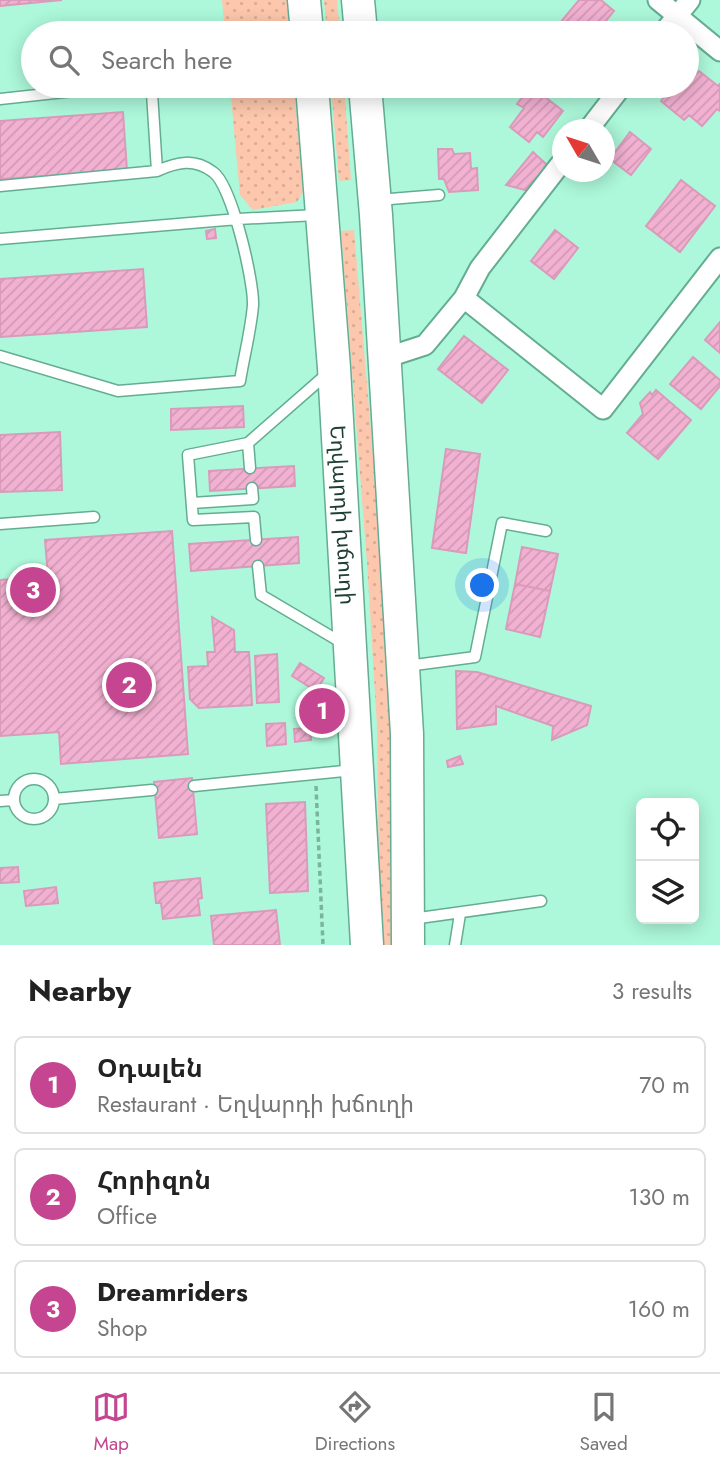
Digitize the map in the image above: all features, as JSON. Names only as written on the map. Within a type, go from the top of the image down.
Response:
[{"type":"main road","points":[[304,0],[306,21]]},
{"type":"main road","points":[[358,0],[360,21]]},
{"type":"main road","name":"Եղվարդի խճուղի","points":[[313,98],[334,368],[367,945]]},
{"type":"main road","points":[[366,98],[385,358],[407,734],[408,932]]},
{"type":"main road","points":[[323,215],[375,208]]},
{"type":"street","points":[[658,0],[683,21]]},
{"type":"street","points":[[673,21],[690,0]]},
{"type":"street","points":[[699,34],[720,51]]},
{"type":"street","points":[[596,119],[613,98]]},
{"type":"street","points":[[385,358],[425,345],[464,298],[480,268],[552,175]]},
{"type":"street","points":[[464,298],[603,409],[720,258]]},
{"type":"lane","points":[[0,99],[21,97]]},
{"type":"lane","points":[[152,98],[157,171]]},
{"type":"lane","points":[[0,186],[157,171],[173,164],[191,161],[215,173],[238,219],[253,303],[240,381],[118,391],[0,356]]},
{"type":"lane","points":[[375,208],[439,195]]},
{"type":"lane","points":[[0,239],[238,219],[323,215]]},
{"type":"lane","points":[[256,540],[254,517],[193,520],[188,455],[248,443],[334,368]]},
{"type":"lane","points":[[248,443],[250,468]]},
{"type":"lane","points":[[192,503],[253,499],[251,488]]},
{"type":"lane","points":[[0,524],[94,517]]},
{"type":"lane","points":[[403,666],[475,657],[502,523],[547,531]]},
{"type":"lane","points":[[258,566],[261,595],[351,648]]},
{"type":"lane","points":[[194,786],[358,769]]},
{"type":"lane","points":[[37,779],[48,785],[54,799],[47,814],[34,819],[22,815],[14,800],[19,786],[37,779]]},
{"type":"lane","points":[[54,799],[152,790]]},
{"type":"lane","points":[[0,801],[14,800]]},
{"type":"lane","points":[[408,932],[460,914],[541,901]]},
{"type":"lane","points":[[455,945],[460,914]]},
{"type":"path","points":[[315,774],[323,945]]},
{"type":"shaded area","points":[[222,0],[287,0],[289,21],[224,21]]},
{"type":"shaded area","points":[[324,0],[337,0],[339,21],[326,21]]},
{"type":"shaded area","points":[[231,98],[295,98],[303,192],[297,202],[253,210],[240,195]]},
{"type":"shaded area","points":[[332,98],[345,98],[351,180],[339,181]]},
{"type":"shaded area","points":[[354,230],[382,563],[392,727],[395,945],[380,945],[377,727],[341,231]]},
{"type":"building","points":[[0,0],[62,0],[0,6]]},
{"type":"building","points":[[579,0],[601,0],[614,11],[606,21],[562,21]]},
{"type":"building","points":[[699,71],[718,86],[720,84],[720,111],[717,109],[702,126],[689,115],[684,120],[661,101],[663,98],[699,98]]},
{"type":"building","points":[[522,98],[546,98],[563,111],[557,119],[552,119],[552,125],[543,137],[537,132],[529,142],[510,127],[524,108],[517,104]]},
{"type":"building","points":[[123,112],[127,171],[0,179],[0,121]]},
{"type":"building","points":[[630,132],[651,149],[631,175],[615,163],[615,152]]},
{"type":"building","points":[[438,149],[452,149],[454,154],[470,153],[471,169],[477,168],[478,190],[449,192],[444,179],[439,179]]},
{"type":"building","points":[[533,152],[547,165],[529,191],[506,185]]},
{"type":"building","points":[[681,180],[715,206],[680,252],[646,226]]},
{"type":"building","points":[[215,229],[216,238],[207,239],[206,231]]},
{"type":"building","points":[[555,230],[578,248],[554,279],[531,261]]},
{"type":"building","points":[[143,269],[147,327],[0,337],[0,279]]},
{"type":"building","points":[[720,322],[720,353],[705,340]]},
{"type":"building","points":[[464,336],[508,370],[482,403],[438,369]]},
{"type":"building","points":[[693,357],[720,380],[720,386],[701,409],[670,384]]},
{"type":"building","points":[[656,390],[691,420],[658,459],[627,433],[643,414],[640,403],[650,392],[652,395]]},
{"type":"building","points":[[243,406],[244,427],[171,430],[171,409]]},
{"type":"building","points":[[60,432],[62,490],[0,492],[0,435]]},
{"type":"building","points":[[446,449],[480,454],[466,553],[432,548]]},
{"type":"building","points":[[294,466],[295,486],[210,491],[209,471]]},
{"type":"building","points":[[172,531],[188,754],[61,764],[59,732],[0,736],[0,580],[48,576],[45,540]]},
{"type":"building","points":[[298,537],[299,563],[191,571],[189,544]]},
{"type":"building","points":[[522,547],[558,554],[550,591],[515,584]]},
{"type":"building","points":[[515,584],[550,591],[540,637],[506,629]]},
{"type":"building","points":[[212,617],[234,630],[235,652],[249,652],[252,705],[199,708],[190,699],[188,667],[208,666],[207,652],[215,652]]},
{"type":"building","points":[[277,654],[279,702],[257,703],[255,656]]},
{"type":"building","points":[[300,663],[324,678],[316,691],[292,676]]},
{"type":"building","points":[[456,671],[477,672],[591,706],[587,725],[552,740],[553,726],[496,706],[496,724],[457,729]]},
{"type":"building","points":[[285,723],[286,744],[267,746],[266,724]]},
{"type":"building","points":[[310,728],[311,740],[295,742],[294,729]]},
{"type":"building","points":[[460,756],[463,764],[448,767],[447,761]]},
{"type":"building","points":[[192,778],[197,834],[159,838],[154,782]]},
{"type":"building","points":[[305,802],[308,891],[270,893],[266,804]]},
{"type":"building","points":[[18,867],[19,882],[0,883],[0,868]]},
{"type":"building","points":[[200,878],[200,915],[163,919],[161,903],[156,903],[154,883]]},
{"type":"building","points":[[56,887],[58,903],[26,906],[24,891]]},
{"type":"building","points":[[276,910],[280,945],[214,945],[211,916]]},
{"type":"place","name":"Dreamriders","points":[[33,590]]},
{"type":"place","name":"Հորիզոն","points":[[129,685]]},
{"type":"place","name":"Օդալեն","points":[[322,711]]}]
